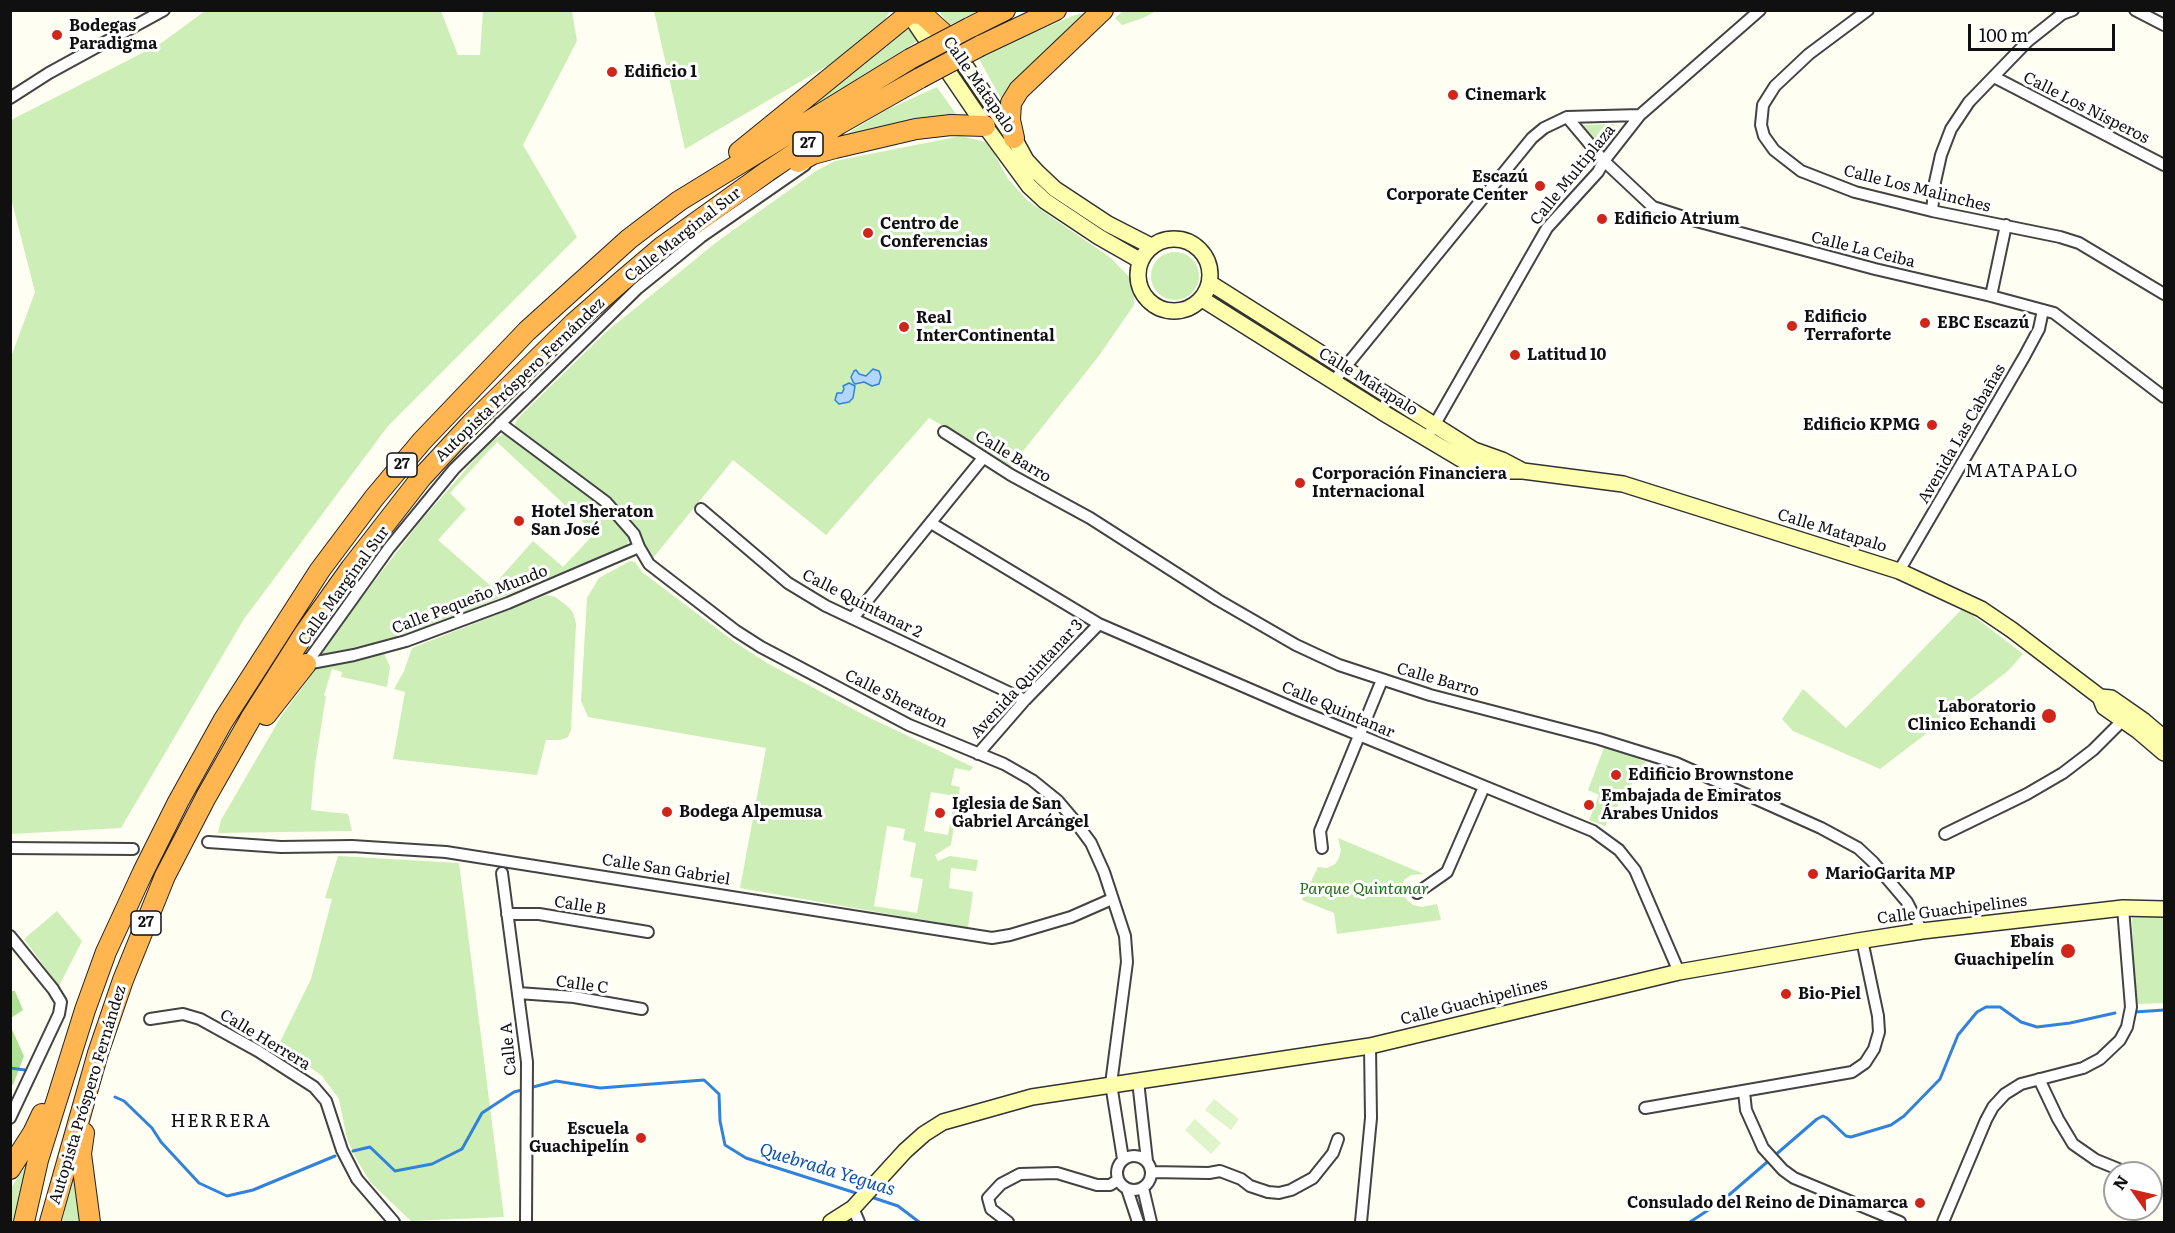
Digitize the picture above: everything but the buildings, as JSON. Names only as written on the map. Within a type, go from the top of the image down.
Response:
[{"type":"highway","name":"Autopista Próspero Fernández","points":[[24,1222],[38,1160],[106,952],[178,802],[223,721],[320,570],[374,498],[415,449],[527,331],[629,239],[679,201],[910,59],[1005,10]]},
{"type":"highway","name":"Autopista Próspero Fernández","points":[[50,1222],[98,1053],[123,980],[165,876],[252,716],[304,634],[351,568],[421,478],[479,416],[574,323],[702,217],[839,124],[980,46],[1056,10]]},
{"type":"highway","points":[[1014,138],[1010,120],[1011,103],[1019,90],[1103,10]]},
{"type":"highway","points":[[679,201],[848,65],[910,11],[921,13],[944,34]]},
{"type":"highway","points":[[702,217],[813,154],[916,129],[951,125],[985,126]]},
{"type":"highway","points":[[206,797],[306,664]]},
{"type":"highway","points":[[10,1169],[33,1133],[78,1032]]},
{"type":"highway","points":[[90,1222],[81,1154],[98,1053]]},
{"type":"street","points":[[10,98],[49,73],[164,10]]},
{"type":"street","name":"Calle Multiplaza","points":[[1426,439],[1547,228],[1598,172],[1640,115],[1760,10]]},
{"type":"street","name":"Calle Los Malinches","points":[[1868,10],[1809,54],[1775,86],[1763,105],[1761,125],[1764,136],[1774,150],[1801,171],[1855,192],[2079,243],[2164,294]]},
{"type":"street","points":[[1932,211],[1941,155],[1951,129],[1969,102],[2028,41],[2062,14],[2073,10]]},
{"type":"street","points":[[2135,10],[2164,25]]},
{"type":"street","name":"Calle Matapalo","points":[[910,11],[985,126],[1029,186],[1045,201],[1099,237],[1141,261]]},
{"type":"street","name":"Calle Matapalo","points":[[944,34],[1014,138],[1026,160],[1055,189],[1108,224],[1151,246]]},
{"type":"street","name":"Calle Los Nísperos","points":[[1994,77],[2164,165]]},
{"type":"street","points":[[1333,382],[1532,138],[1544,128],[1567,117],[1640,115]]},
{"type":"street","name":"Calle La Ceiba","points":[[1567,117],[1604,161],[1653,207],[1696,221],[1863,266],[1991,296],[2054,314],[2164,397]]},
{"type":"street","name":"Calle Marginal Sur","points":[[306,664],[389,548],[454,469],[638,288],[747,203],[817,157],[835,148]]},
{"type":"street","points":[[1991,296],[2006,225]]},
{"type":"street","points":[[1178,238],[1196,244],[1208,260],[1211,272],[1210,283],[1202,299],[1185,310],[1175,311],[1156,306],[1144,295],[1139,284],[1138,272],[1141,261],[1151,246],[1159,241],[1178,238]]},
{"type":"street","name":"Calle Matapalo","points":[[1210,283],[1474,450],[1502,460],[1523,471]]},
{"type":"street","name":"Calle Matapalo","points":[[1202,299],[1333,382],[1471,465],[1499,471],[1523,471],[1623,484],[1899,571],[1981,609],[2100,698],[2104,707],[2164,753]]},
{"type":"street","name":"Avenida Las Cabañas","points":[[1899,571],[2024,357],[2039,329],[2043,310]]},
{"type":"street","name":"Calle Sheraton","points":[[500,423],[606,502],[634,534],[646,560],[656,570],[736,631],[761,647],[909,725],[1004,764],[1032,780],[1058,801],[1091,843],[1104,872],[1125,936],[1126,962],[1111,1084],[1123,1159]]},
{"type":"street","name":"Calle Barro","points":[[944,432],[983,458],[1090,518],[1218,600],[1296,645],[1340,665],[1430,695],[1599,739],[1676,763],[1821,828],[1858,848],[1873,862],[1907,902],[1922,930]]},
{"type":"street","points":[[853,618],[983,458]]},
{"type":"street","name":"Calle Quintanar 2","points":[[701,509],[788,583],[826,606],[1025,700]]},
{"type":"street","name":"Calle Quintanar","points":[[931,523],[1099,624],[1359,735],[1593,831],[1619,850],[1635,870],[1679,972]]},
{"type":"street","name":"Calle Pequeño Mundo","points":[[306,664],[354,656],[388,647],[508,603],[639,548]]},
{"type":"street","name":"Avenida Quintanar 3","points":[[978,754],[1025,700],[1099,624]]},
{"type":"street","points":[[1322,848],[1320,831],[1382,680]]},
{"type":"street","name":"Calle Matapalo","points":[[2100,698],[2111,698],[2164,738]]},
{"type":"street","points":[[1945,834],[2027,794],[2063,773],[2093,750],[2123,720]]},
{"type":"street","points":[[1417,893],[1447,873],[1484,786]]},
{"type":"street","name":"Calle San Gabriel","points":[[208,842],[281,848],[352,846],[446,852],[992,938],[1071,917],[1112,899]]},
{"type":"street","points":[[10,848],[133,849]]},
{"type":"street","name":"Calle A","points":[[502,873],[527,1062],[526,1222]]},
{"type":"street","points":[[1942,1222],[1986,1120],[1993,1107],[2005,1094],[2021,1084],[2083,1068],[2100,1059],[2120,1040],[2127,1027],[2130,1007],[2123,908]]},
{"type":"street","name":"Calle Guachipelines","points":[[831,1222],[861,1199],[924,1134],[943,1122],[1032,1097],[1370,1046],[1679,972],[1922,930],[2123,908],[2164,909]]},
{"type":"street","name":"Calle B","points":[[507,914],[539,914],[648,933]]},
{"type":"street","points":[[10,936],[61,1002],[59,1014],[10,1118]]},
{"type":"street","points":[[1645,1108],[1851,1072],[1865,1063],[1877,1042],[1879,1024],[1862,940]]},
{"type":"street","name":"Calle C","points":[[518,993],[574,997],[642,1009]]},
{"type":"street","name":"Calle Herrera","points":[[150,1019],[183,1014],[200,1019],[258,1051],[314,1087],[326,1101],[342,1150],[357,1179],[394,1222]]},
{"type":"street","points":[[1361,1222],[1371,1118],[1370,1046]]},
{"type":"street","points":[[2039,1079],[2073,1144],[2103,1163]]},
{"type":"street","points":[[1127,1189],[1143,1188],[1149,1181],[1151,1172],[1147,1161],[1138,1081]]},
{"type":"street","points":[[1744,1092],[1746,1110],[1772,1160],[1794,1178],[1900,1222]]},
{"type":"street","points":[[1151,1172],[1209,1173],[1220,1171],[1250,1186],[1279,1193],[1291,1190],[1313,1178],[1333,1153],[1338,1139]]},
{"type":"street","points":[[1138,1222],[1127,1189],[1118,1180],[1116,1172],[1123,1159],[1136,1155],[1147,1161]]},
{"type":"street","points":[[1008,1222],[991,1209],[988,1198],[1001,1184],[1020,1174],[1057,1173],[1097,1185],[1110,1185],[1118,1180]]},
{"type":"street","points":[[1143,1188],[1151,1222]]},
{"type":"street","points":[[859,1222],[861,1199]]},
{"type":"green space","points":[[205,11],[441,11],[458,55],[480,55],[483,11],[572,11],[577,41],[523,145],[577,237],[388,426],[244,619],[121,828],[11,834],[11,357],[35,292],[11,198],[11,120],[160,44]]},
{"type":"green space","points":[[654,11],[890,11],[881,27],[839,59],[685,149]]},
{"type":"green space","points":[[939,11],[984,11],[949,25]]},
{"type":"green space","points":[[1091,11],[1004,104],[979,59],[986,53],[1075,15]]},
{"type":"green space","points":[[1123,11],[1156,11],[1122,25],[1115,18]]},
{"type":"green space","points":[[904,26],[917,41],[848,86],[787,120]]},
{"type":"green space","points":[[937,87],[958,117],[834,142],[884,111]]},
{"type":"green space","points":[[1613,124],[1618,131],[1606,149],[1601,150],[1582,130],[1584,125]]},
{"type":"green space","points":[[961,136],[985,142],[1008,179],[1028,201],[1111,258],[1134,282],[1134,305],[1098,357],[1008,470],[929,418],[826,535],[733,460],[653,558],[620,509],[600,491],[517,429],[515,424],[517,419],[606,332],[718,241],[816,171],[835,161]]},
{"type":"green space","points":[[1175,252],[1192,259],[1199,276],[1192,293],[1175,300],[1158,293],[1151,276],[1158,259]]},
{"type":"green space","points":[[505,433],[597,500],[626,530],[630,538],[626,547],[440,622],[368,648],[323,657],[318,655],[419,523],[490,442]],"holes":[[[497,442],[595,533],[563,567],[533,541],[492,587],[438,540],[466,509],[450,493]]]},
{"type":"green space","points":[[630,561],[635,562],[642,572],[736,643],[767,663],[866,716],[973,767],[970,771],[955,768],[951,785],[960,787],[951,845],[935,855],[938,861],[950,856],[978,860],[976,871],[951,868],[949,888],[973,892],[968,928],[740,888],[766,748],[588,717],[581,701],[587,598],[599,578]],"holes":[[[931,792],[955,796],[948,835],[924,831]],[[887,826],[905,829],[903,840],[916,843],[910,877],[923,879],[917,913],[874,906]]]},
{"type":"green space","points":[[547,595],[555,597],[573,612],[576,624],[571,730],[568,737],[560,740],[546,740],[537,775],[393,759],[405,692],[394,689],[404,671],[412,648]]},
{"type":"green space","points":[[1963,608],[2023,654],[2008,671],[1880,769],[1793,731],[1782,719],[1803,689],[1846,728]]},
{"type":"green space","points":[[383,651],[390,667],[387,687],[341,677],[342,672],[332,669],[324,695],[326,696],[315,765],[311,810],[348,814],[352,831],[218,833],[221,820],[282,715],[319,665]]},
{"type":"green space","points":[[1605,745],[1646,762],[1605,826],[1589,820],[1599,795],[1588,790]]},
{"type":"green space","name":"Parque Quintanar","points":[[1338,838],[1424,874],[1411,875],[1404,880],[1401,891],[1413,905],[1422,907],[1437,904],[1441,920],[1337,934],[1334,913],[1302,900],[1318,867],[1327,868],[1335,864],[1339,858],[1341,850]]},
{"type":"green space","points":[[338,856],[459,863],[504,1217],[411,1221],[371,1183],[358,1162],[347,1139],[339,1099],[322,1076],[279,1044],[311,979],[332,899],[325,898]]},
{"type":"green space","points":[[57,911],[82,941],[59,986],[24,939]]},
{"type":"green space","points":[[2164,914],[2164,1003],[2138,1004],[2134,983],[2132,915]]},
{"type":"green space","points":[[11,991],[15,991],[23,1010],[11,1018]]},
{"type":"green space","points":[[10,1025],[24,1056],[13,1085],[10,1083]]},
{"type":"green space","points":[[1214,1099],[1239,1119],[1231,1130],[1205,1110]]},
{"type":"green space","points":[[1195,1119],[1221,1143],[1211,1154],[1185,1130]]},
{"type":"green space","points":[[29,1161],[15,1222],[11,1222],[11,1188]]},
{"type":"green space","points":[[76,1165],[83,1222],[62,1222]]},
{"type":"water","points":[[873,369],[879,371],[881,377],[879,384],[872,386],[864,382],[855,384],[853,382],[851,377],[854,371],[866,376]]},
{"type":"water","points":[[849,383],[855,386],[853,398],[849,402],[839,404],[835,400],[837,393],[842,393],[843,386]]},
{"type":"waterway","name":"Quebrada Yeguas","points":[[1690,1222],[1722,1201],[1823,1116],[1846,1136],[1851,1137],[1891,1125],[1904,1116],[1940,1079],[1958,1035],[1977,1012],[1986,1007],[2000,1007],[2021,1022],[2037,1027],[2070,1023],[2115,1013]]},
{"type":"waterway","name":"Quebrada Yeguas","points":[[2135,1012],[2164,1010]]},
{"type":"waterway","name":"Quebrada Yeguas","points":[[10,1068],[25,1070]]},
{"type":"waterway","name":"Quebrada Yeguas","points":[[353,1151],[370,1147],[395,1171],[432,1164],[462,1149],[482,1113],[514,1092],[556,1081],[600,1088],[704,1080],[719,1094],[720,1121],[725,1145],[746,1158],[859,1194]]},
{"type":"waterway","name":"Quebrada Yeguas","points":[[115,1097],[124,1101],[152,1128],[161,1142],[199,1183],[227,1196],[253,1190],[335,1156]]},
{"type":"waterway","name":"Quebrada Yeguas","points":[[871,1197],[898,1206],[919,1222]]},
{"type":"place","name":"Bodegas Paradigma","points":[[57,35]]},
{"type":"place","name":"Edificio 1","points":[[612,72]]},
{"type":"place","name":"Cinemark","points":[[1453,95]]},
{"type":"place","name":"Escazú Corporate Center","points":[[1540,186]]},
{"type":"place","name":"Edificio Atrium","points":[[1602,219]]},
{"type":"place","name":"Centro de Conferencias","points":[[868,233]]},
{"type":"place","name":"EBC Escazú","points":[[1925,323]]},
{"type":"place","name":"Edificio Terraforte","points":[[1792,326]]},
{"type":"place","name":"Real InterContinental","points":[[904,327]]},
{"type":"place","name":"Latitud 10","points":[[1515,355]]},
{"type":"place","name":"Edificio KPMG","points":[[1932,425]]},
{"type":"place","name":"Corporación Financiera Internacional","points":[[1300,483]]},
{"type":"place","name":"Hotel Sheraton San José","points":[[519,521]]},
{"type":"place","name":"Laboratorio Clinico Echandi","points":[[2049,716]]},
{"type":"place","name":"Edificio Brownstone","points":[[1616,775]]},
{"type":"place","name":"Embajada de Emiratos Árabes Unidos","points":[[1589,805]]},
{"type":"place","name":"Bodega Alpemusa","points":[[667,812]]},
{"type":"place","name":"Iglesia de San Gabriel Arcángel","points":[[940,813]]},
{"type":"place","name":"MarioGarita MP","points":[[1813,874]]},
{"type":"place","name":"Ebais Guachipelín","points":[[2068,951]]},
{"type":"place","name":"Bio-Piel","points":[[1786,994]]},
{"type":"place","name":"Escuela Guachipelín","points":[[641,1138]]},
{"type":"place","name":"Consulado del Reino de Dinamarca","points":[[1920,1203]]},
{"type":"district","name":"MATAPALO","points":[[2022,472]]},
{"type":"district","name":"HERRERA","points":[[221,1122]]}]
